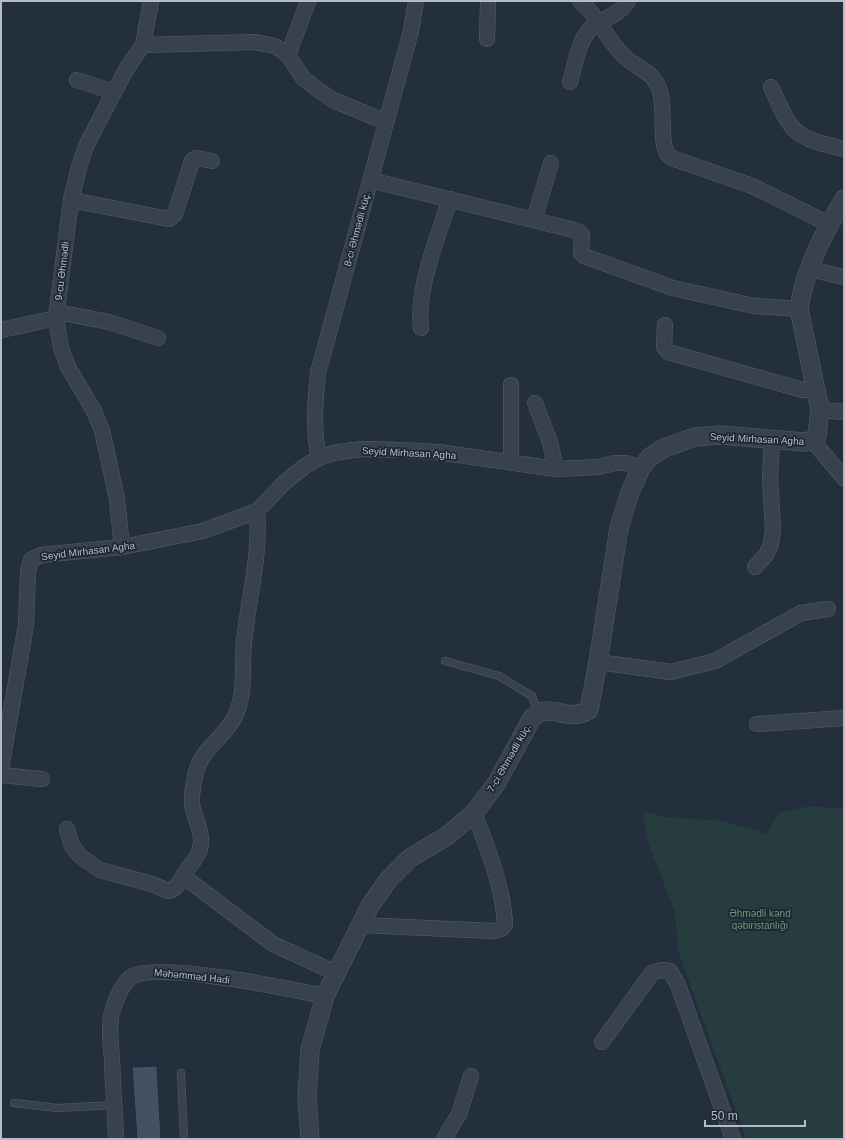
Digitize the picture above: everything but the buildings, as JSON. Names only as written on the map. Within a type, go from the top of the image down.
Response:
[{"type":"street","name":"9-cu Əhmədli","points":[[122,547],[117,499],[102,430],[93,409],[68,367],[61,348],[56,315],[71,200],[79,167],[86,146],[114,92],[127,68],[143,45],[151,1]]},
{"type":"street","name":"8-ci Əhmədli küç.","points":[[319,458],[315,440],[314,409],[318,373],[411,31],[416,1]]},
{"type":"street","points":[[487,39],[488,1]]},
{"type":"street","points":[[580,1],[626,59],[648,72],[660,90],[663,107],[664,147],[666,153],[672,158],[752,186],[829,224]]},
{"type":"street","points":[[570,82],[583,40],[591,29],[612,17],[628,1]]},
{"type":"street","points":[[288,55],[308,2]]},
{"type":"street","points":[[143,45],[255,42],[275,46],[288,55],[303,78],[322,93],[333,100],[386,122]]},
{"type":"street","points":[[77,80],[114,92]]},
{"type":"street","points":[[771,87],[784,116],[798,135],[812,141],[844,149]]},
{"type":"street","points":[[71,200],[169,219],[174,214],[192,161],[196,158],[212,161]]},
{"type":"street","points":[[534,220],[550,164]]},
{"type":"street","points":[[370,180],[581,233],[581,253],[584,256],[673,288],[754,306],[799,309]]},
{"type":"street","points":[[421,328],[419,311],[423,288],[450,199]]},
{"type":"street","name":"Seyid Mirhasan Agha","points":[[1,768],[3,747],[26,625],[28,572],[31,560],[41,555],[122,547],[202,531],[257,511],[284,483],[305,466],[319,458],[333,453],[361,449],[438,452],[556,469],[598,466],[615,463],[626,463],[641,468],[650,457],[664,448],[695,437],[720,435],[772,440],[812,440],[817,436],[820,410],[800,322],[799,309],[801,292],[809,269],[829,224],[844,199]]},
{"type":"street","points":[[809,269],[844,276]]},
{"type":"street","points":[[1,330],[56,315],[109,322],[158,338]]},
{"type":"street","points":[[665,325],[664,347],[668,352],[796,388],[816,390]]},
{"type":"street","points":[[511,385],[511,463]]},
{"type":"street","points":[[535,403],[550,442],[556,469]]},
{"type":"street","points":[[820,410],[844,412]]},
{"type":"street","points":[[755,567],[766,555],[771,544],[773,529],[770,478],[772,440]]},
{"type":"street","points":[[812,440],[844,478]]},
{"type":"street","points":[[538,712],[544,710],[576,716],[589,710],[619,528],[630,492],[641,468]]},
{"type":"street","points":[[67,829],[72,846],[80,856],[100,870],[152,884],[168,891],[177,886],[198,855],[200,835],[192,804],[192,791],[197,769],[202,758],[226,730],[238,710],[242,686],[244,642],[255,570],[259,531],[257,511]]},
{"type":"street","points":[[598,662],[671,672],[715,661],[800,613],[828,609]]},
{"type":"street","name":"7-ci Əhmədli küç.","points":[[310,1139],[307,1097],[310,1050],[325,996],[370,906],[388,880],[410,858],[447,836],[474,813],[496,784],[532,718],[538,712]]},
{"type":"street","points":[[757,724],[844,718]]},
{"type":"street","points":[[1,775],[42,779]]},
{"type":"street","points":[[361,925],[493,931],[501,929],[505,925],[504,905],[499,884],[474,813]]},
{"type":"street","points":[[183,876],[273,944],[336,973]]},
{"type":"street","points":[[602,1042],[652,973],[661,970],[670,971],[678,985],[733,1139]]},
{"type":"street","name":"Məhəmməd Hadi","points":[[116,1139],[110,1037],[112,1013],[123,987],[132,976],[147,972],[167,972],[256,983],[325,996]]},
{"type":"street","points":[[444,1139],[459,1114],[471,1076]]},
{"type":"lane","points":[[445,661],[499,676],[532,696],[538,712]]},
{"type":"lane","points":[[181,1073],[184,1139]]},
{"type":"lane","points":[[14,1103],[57,1108],[114,1105]]},
{"type":"green space","name":"Əhmədli kənd qəbiristanlığı","points":[[809,806],[844,809],[844,1139],[746,1139],[678,951],[675,912],[647,840],[643,811],[665,817],[723,821],[767,834],[779,813]]}]
